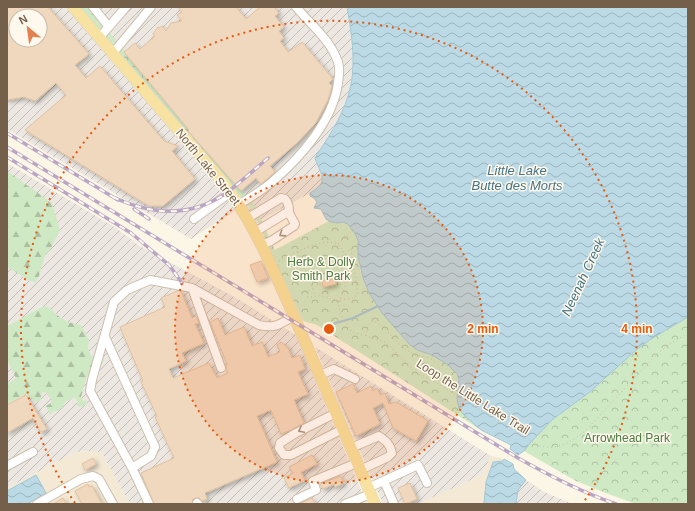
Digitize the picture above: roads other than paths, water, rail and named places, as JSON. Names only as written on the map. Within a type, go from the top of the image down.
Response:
[{"type":"main road","name":"North Lake Street","points":[[73,7],[231,192],[248,218],[256,232],[294,316],[371,495]]},
{"type":"lane","points":[[93,7],[112,24]]},
{"type":"lane","points":[[99,38],[126,7]]},
{"type":"lane","points":[[113,53],[151,7]]},
{"type":"lane","points":[[239,205],[271,184],[303,151],[325,121],[333,104],[339,76],[338,63],[325,38],[296,7]]},
{"type":"lane","points":[[194,219],[231,192]]},
{"type":"lane","points":[[248,218],[281,198],[285,199],[287,202],[289,213],[295,224],[294,226],[262,245]]},
{"type":"lane","points":[[256,232],[286,213],[289,213]]},
{"type":"lane","points":[[149,504],[132,468],[90,391],[114,302],[128,290],[150,280],[192,288],[259,325],[276,327],[294,316]]},
{"type":"lane","points":[[192,288],[221,368]]},
{"type":"lane","points":[[105,338],[155,447],[151,456],[132,468]]},
{"type":"lane","points":[[320,375],[334,369],[355,379]]},
{"type":"lane","points":[[336,413],[290,436],[280,443],[279,448],[284,455],[291,455],[343,429]]},
{"type":"lane","points":[[297,499],[316,490],[312,481],[388,457],[392,453],[387,442],[379,436],[351,448]]},
{"type":"lane","points":[[7,466],[32,452]]},
{"type":"lane","points":[[345,504],[371,495],[384,481],[418,465],[427,484]]},
{"type":"lane","points":[[37,504],[81,479],[93,476],[99,479],[113,504]]},
{"type":"lane","points":[[384,481],[394,504]]},
{"type":"water","name":"Little Lake Butte des Morts","points":[[347,7],[688,7],[688,317],[651,339],[636,350],[590,392],[553,419],[524,451],[518,455],[510,449],[511,445],[481,430],[463,414],[459,408],[457,399],[459,380],[457,374],[447,364],[432,355],[417,350],[409,344],[382,313],[369,293],[363,278],[358,256],[358,241],[356,235],[348,224],[343,222],[331,222],[326,219],[321,209],[314,208],[317,202],[310,196],[310,193],[320,185],[322,181],[315,158],[342,113],[351,85],[353,52]]},
{"type":"water","points":[[504,459],[513,464],[514,469],[526,480],[518,490],[516,504],[484,504],[486,482],[493,462],[503,461]]},
{"type":"water","points":[[36,475],[46,493],[27,504],[7,504],[7,491]]},
{"type":"waterway","points":[[326,327],[353,318],[378,306]]},
{"type":"railway","points":[[7,133],[118,200]]},
{"type":"railway","points":[[7,147],[518,458],[566,483],[616,504]]},
{"type":"railway","points":[[7,157],[131,233],[169,265],[182,283]]},
{"type":"railway","points":[[113,197],[141,208],[156,210],[170,211],[198,207],[225,194],[268,158]]},
{"type":"railway","points":[[134,209],[149,219]]},
{"type":"park label","name":"Herb & Dolly Smith Park","points":[[321,269]]},
{"type":"park label","name":"Arrowhead Park","points":[[627,438]]},
{"type":"water label","name":"Neenah Creek","points":[[583,277]]}]
